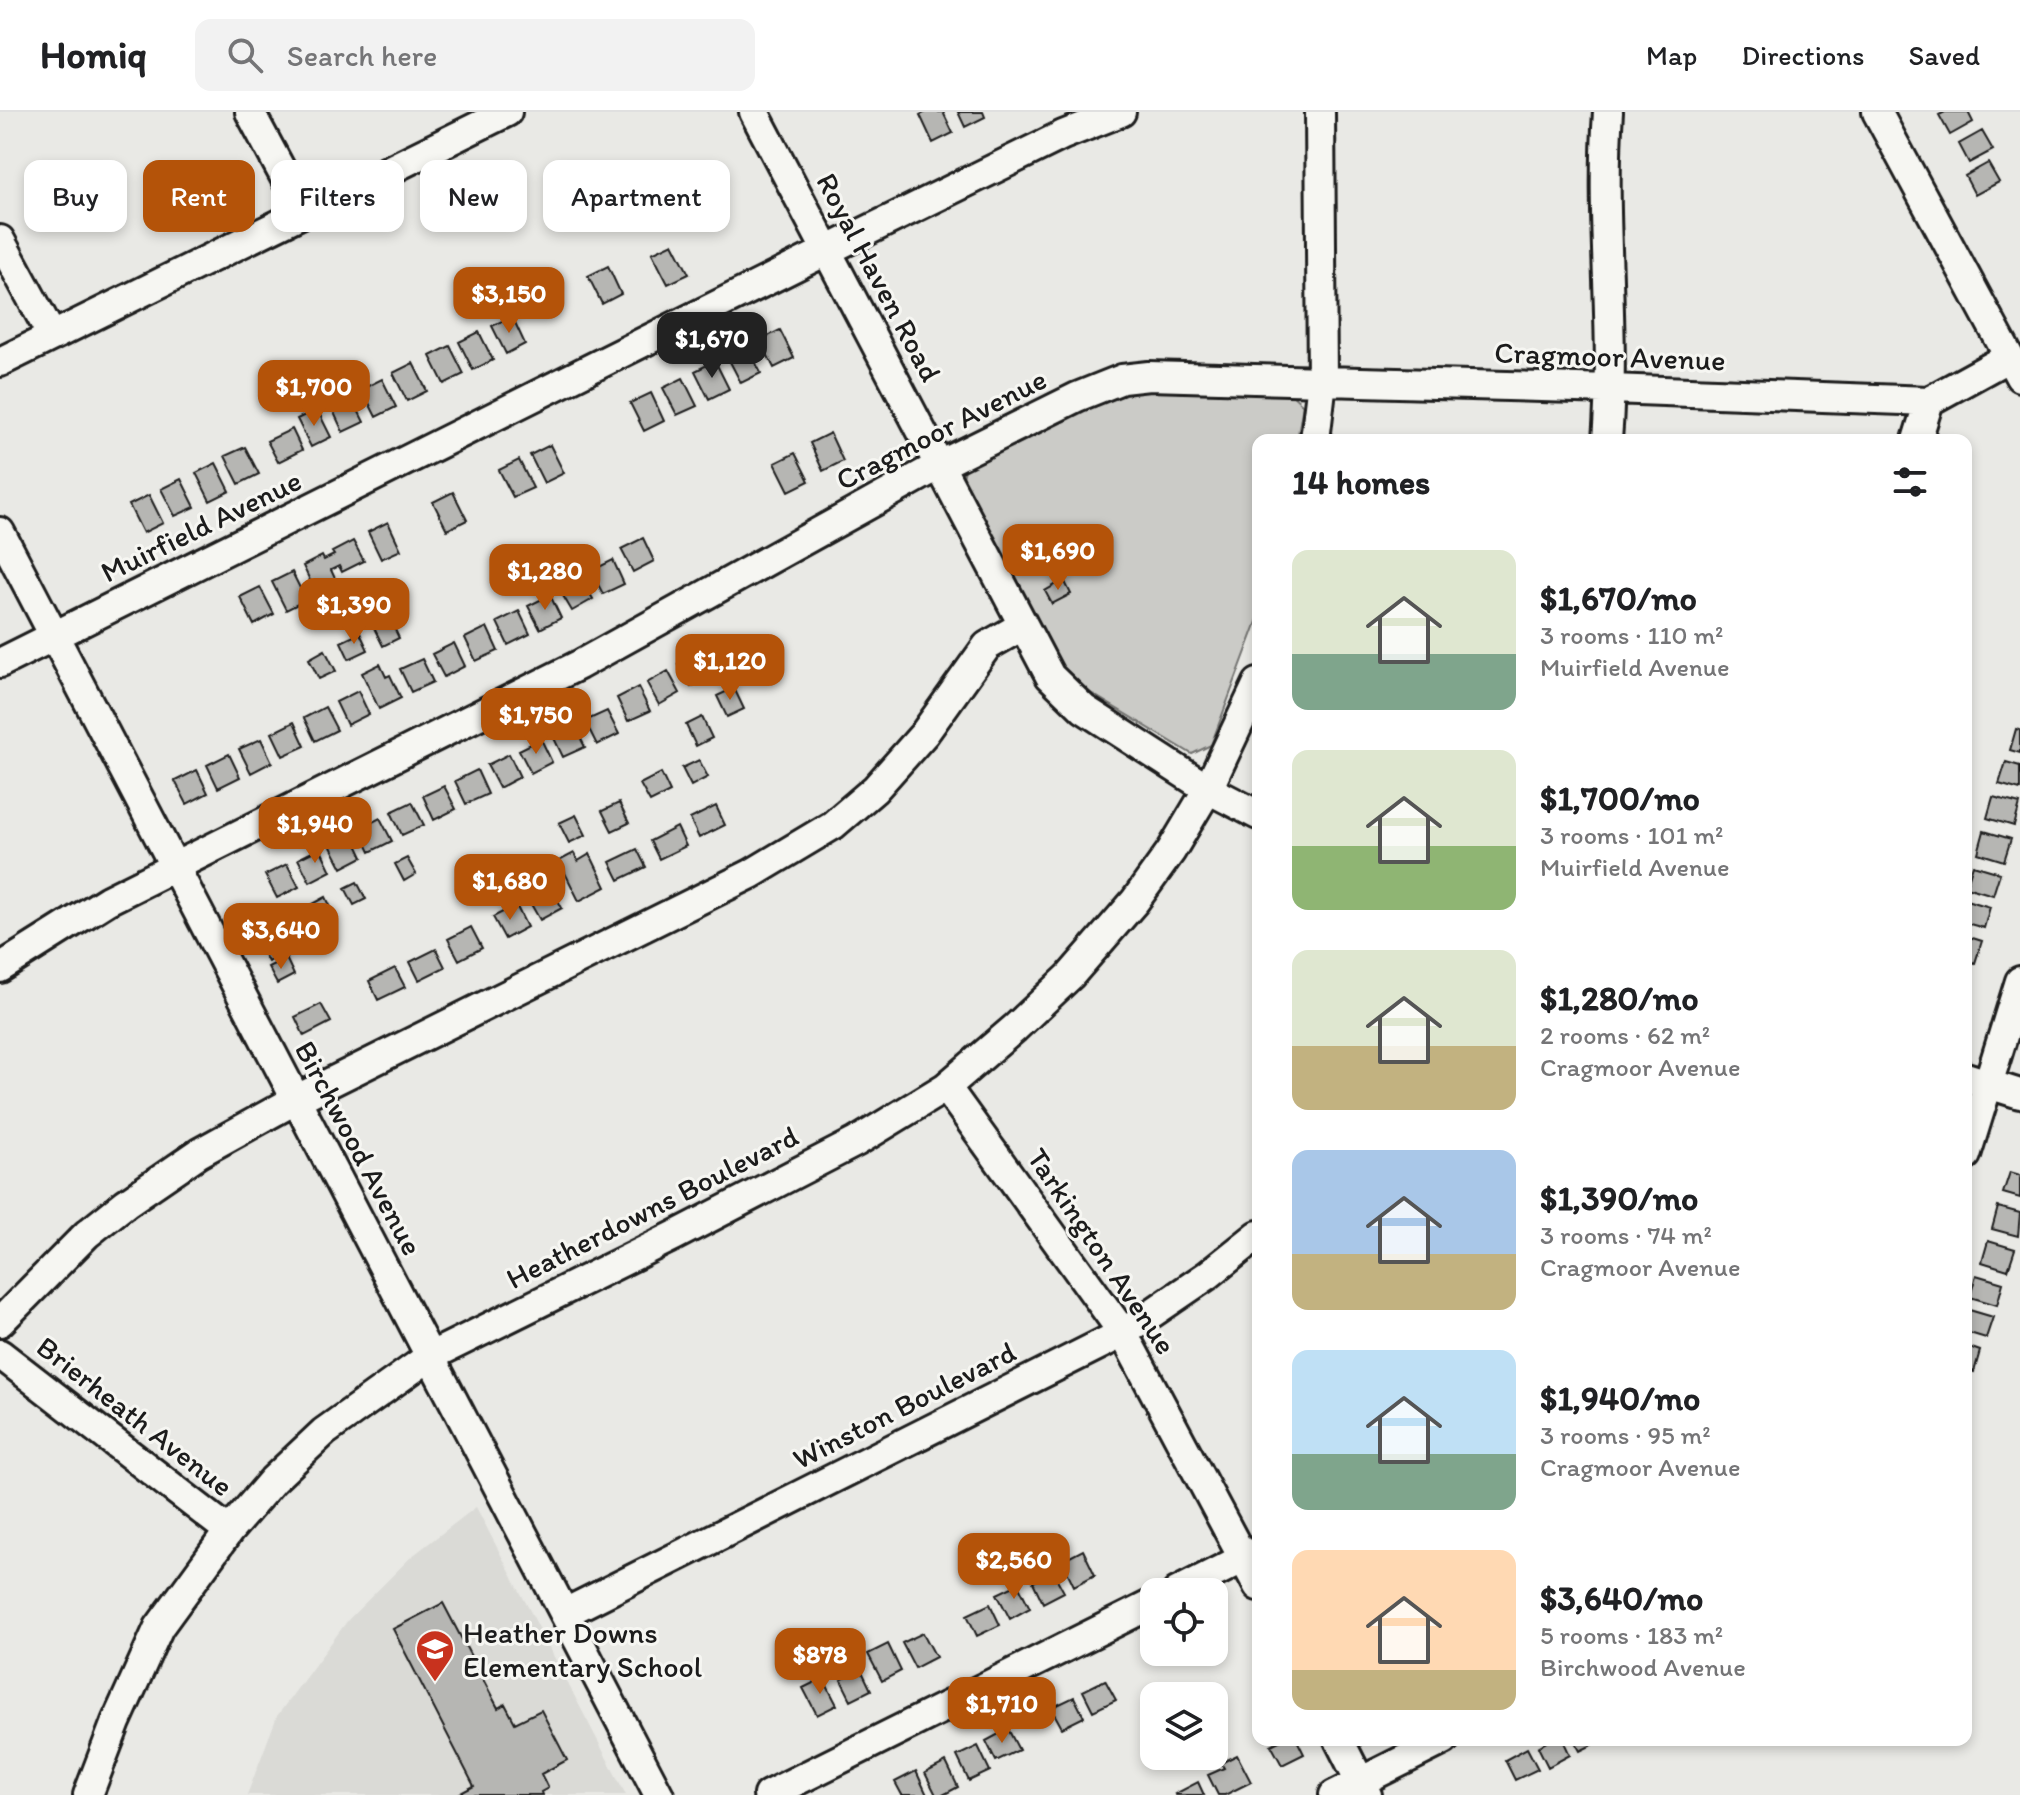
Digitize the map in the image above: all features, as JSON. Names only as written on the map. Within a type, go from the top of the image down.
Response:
[{"type":"street","points":[[250,112],[276,160]]},
{"type":"street","points":[[404,162],[507,112]]},
{"type":"street","name":"Royal Haven Road","points":[[754,112],[1050,676],[1064,693],[1084,709],[1208,789],[1252,812]]},
{"type":"street","name":"Muirfield Avenue","points":[[0,663],[826,251],[1063,135],[1121,112]]},
{"type":"street","points":[[1316,434],[1322,381],[1320,112]]},
{"type":"street","points":[[1607,434],[1611,389],[1605,157],[1608,112]]},
{"type":"street","points":[[1877,112],[2015,367],[1929,401],[1919,434]]},
{"type":"street","points":[[0,362],[271,227]]},
{"type":"street","points":[[0,240],[52,336]]},
{"type":"street","name":"Cragmoor Avenue","points":[[0,968],[74,920],[579,665],[940,465],[1077,397],[1122,379],[1149,376],[1929,401]]},
{"type":"street","name":"Birchwood Avenue","points":[[0,532],[659,1795]]},
{"type":"street","points":[[0,1322],[59,1260],[126,1203],[199,1153],[295,1100],[751,874],[833,825],[875,789],[924,734],[987,646],[1022,626]]},
{"type":"street","name":"Heatherdowns Boulevard","points":[[88,1795],[116,1722],[159,1627],[229,1531],[273,1480],[324,1432],[429,1357],[842,1149],[946,1087],[1070,976],[1126,911],[1171,851],[1208,789],[1252,696]]},
{"type":"street","points":[[1972,1114],[1977,1080],[2020,981]]},
{"type":"street","points":[[1977,1080],[2020,1094]]},
{"type":"street","name":"Tarkington Avenue","points":[[946,1087],[1123,1333],[1251,1555]]},
{"type":"street","name":"Winston Boulevard","points":[[565,1613],[1123,1333],[1208,1275],[1252,1240]]},
{"type":"street","name":"Brierheath Avenue","points":[[0,1354],[229,1531]]},
{"type":"street","points":[[1205,1578],[1251,1555]]},
{"type":"street","points":[[768,1795],[1140,1610]]},
{"type":"street","points":[[1342,1746],[1364,1788]]},
{"type":"street","points":[[1334,1795],[1364,1788],[1434,1746]]},
{"type":"shaded area","points":[[1126,389],[1290,393],[1303,405],[1298,434],[1252,434],[1252,635],[1211,745],[1192,754],[1061,675],[962,482],[966,465]]},
{"type":"shaded area","name":"Heather Downs Elementary School","points":[[476,1507],[626,1795],[247,1795],[277,1716],[348,1620],[411,1557]]},
{"type":"building","points":[[943,112],[953,133],[933,143],[920,115]]},
{"type":"building","points":[[958,112],[983,112],[985,117],[965,127]]},
{"type":"building","points":[[1968,112],[1973,122],[1950,135],[1939,115]]},
{"type":"building","points":[[1982,131],[1993,150],[1969,163],[1959,144]]},
{"type":"building","points":[[1988,163],[1999,182],[1975,195],[1965,176]]},
{"type":"building","points":[[673,243],[689,274],[668,284],[652,253]]},
{"type":"building","points":[[608,266],[621,294],[602,304],[588,276]]},
{"type":"building","points":[[512,316],[525,344],[506,354],[492,326]]},
{"type":"building","points":[[780,330],[794,358],[774,368],[760,340]]},
{"type":"building","points":[[479,332],[493,360],[473,370],[459,342]]},
{"type":"building","points":[[450,346],[464,374],[444,384],[430,356]]},
{"type":"building","points":[[747,346],[761,373],[741,383],[727,356]]},
{"type":"building","points":[[715,361],[729,389],[709,399],[695,371]]},
{"type":"building","points":[[413,363],[427,391],[407,401],[393,373]]},
{"type":"building","points":[[683,378],[697,406],[677,415],[663,388]]},
{"type":"building","points":[[382,379],[396,407],[376,417],[362,389]]},
{"type":"building","points":[[651,393],[664,421],[644,431],[630,403]]},
{"type":"building","points":[[350,394],[364,422],[343,432],[330,404]]},
{"type":"building","points":[[317,409],[331,437],[311,447],[297,419]]},
{"type":"building","points":[[292,429],[302,450],[278,462],[267,441]]},
{"type":"building","points":[[830,433],[843,461],[823,471],[810,443]]},
{"type":"building","points":[[550,445],[564,473],[544,483],[530,455]]},
{"type":"building","points":[[245,447],[259,474],[239,484],[225,456]]},
{"type":"building","points":[[795,453],[809,481],[789,491],[775,463]]},
{"type":"building","points":[[519,460],[533,488],[513,497],[499,470]]},
{"type":"building","points":[[216,463],[230,491],[210,501],[196,473]]},
{"type":"building","points":[[181,479],[195,507],[175,516],[161,489]]},
{"type":"building","points":[[453,492],[467,520],[447,530],[433,502]]},
{"type":"building","points":[[149,495],[163,523],[143,533],[129,505]]},
{"type":"building","points":[[388,522],[401,550],[381,559],[368,532]]},
{"type":"building","points":[[643,538],[654,561],[633,572],[621,549]]},
{"type":"building","points":[[353,541],[364,561],[342,572],[339,566],[331,570],[339,587],[318,597],[303,566],[322,556],[324,560],[334,555],[332,552]]},
{"type":"building","points":[[613,560],[624,584],[603,594],[591,571]]},
{"type":"building","points":[[292,572],[306,600],[286,610],[272,582]]},
{"type":"building","points":[[580,577],[593,599],[572,611],[559,589]]},
{"type":"building","points":[[1064,580],[1071,594],[1052,604],[1045,591]]},
{"type":"building","points":[[260,587],[274,614],[254,625],[240,597]]},
{"type":"building","points":[[550,595],[561,618],[540,629],[528,606]]},
{"type":"building","points":[[519,611],[530,634],[508,645],[497,622]]},
{"type":"building","points":[[389,617],[399,638],[383,646],[373,626]]},
{"type":"building","points":[[487,627],[498,651],[476,661],[465,638]]},
{"type":"building","points":[[360,633],[368,650],[349,659],[341,642]]},
{"type":"building","points":[[454,643],[465,666],[444,677],[432,654]]},
{"type":"building","points":[[325,650],[336,671],[319,679],[309,659]]},
{"type":"building","points":[[700,652],[712,675],[691,687],[678,664]]},
{"type":"building","points":[[422,659],[433,682],[411,692],[400,669]]},
{"type":"building","points":[[380,664],[386,677],[390,675],[401,698],[379,709],[362,673]]},
{"type":"building","points":[[668,671],[680,693],[659,705],[647,683]]},
{"type":"building","points":[[638,687],[650,711],[628,721],[617,698]]},
{"type":"building","points":[[734,688],[744,709],[727,717],[717,696]]},
{"type":"building","points":[[358,691],[369,714],[347,725],[336,702]]},
{"type":"building","points":[[325,707],[337,730],[315,741],[304,718]]},
{"type":"building","points":[[607,711],[619,734],[597,745],[585,721]]},
{"type":"building","points":[[702,717],[712,738],[696,746],[686,725]]},
{"type":"building","points":[[294,722],[305,746],[283,756],[272,733]]},
{"type":"building","points":[[573,723],[585,747],[563,757],[552,734]]},
{"type":"building","points":[[2016,729],[2020,730],[2020,753],[2010,750]]},
{"type":"building","points":[[261,739],[272,762],[251,773],[239,749]]},
{"type":"building","points":[[541,739],[552,762],[531,773],[519,750]]},
{"type":"building","points":[[229,754],[240,777],[218,788],[207,765]]},
{"type":"building","points":[[509,754],[520,777],[499,788],[487,765]]},
{"type":"building","points":[[699,760],[708,777],[691,786],[682,768]]},
{"type":"building","points":[[2006,762],[2020,766],[2020,790],[1999,784]]},
{"type":"building","points":[[197,770],[208,793],[187,804],[175,781]]},
{"type":"building","points":[[477,770],[488,794],[466,804],[455,781]]},
{"type":"building","points":[[661,773],[670,792],[650,802],[640,784]]},
{"type":"building","points":[[444,786],[456,809],[434,820],[423,796]]},
{"type":"building","points":[[1993,797],[2020,804],[2014,826],[1987,818]]},
{"type":"building","points":[[412,802],[424,825],[402,835],[391,812]]},
{"type":"building","points":[[619,803],[629,823],[612,831],[602,811]]},
{"type":"building","points":[[716,806],[725,825],[699,838],[690,819]]},
{"type":"building","points":[[576,815],[586,835],[569,843],[559,823]]},
{"type":"building","points":[[380,818],[392,841],[370,852],[359,829]]},
{"type":"building","points":[[677,827],[686,846],[659,859],[650,841]]},
{"type":"building","points":[[1984,831],[2011,839],[2004,861],[1978,853]]},
{"type":"building","points":[[352,834],[363,857],[342,868],[330,845]]},
{"type":"building","points":[[320,848],[331,871],[310,882],[298,859]]},
{"type":"building","points":[[637,849],[646,867],[619,880],[610,862]]},
{"type":"building","points":[[574,853],[578,861],[590,854],[606,887],[579,901],[559,861]]},
{"type":"building","points":[[500,857],[510,878],[493,886],[483,866]]},
{"type":"building","points":[[407,858],[416,874],[404,881],[395,864]]},
{"type":"building","points":[[287,864],[299,887],[277,898],[265,875]]},
{"type":"building","points":[[1973,865],[2000,873],[1993,895],[1972,889]]},
{"type":"building","points":[[357,882],[366,899],[354,905],[345,888]]},
{"type":"building","points":[[551,887],[562,908],[540,920],[528,899]]},
{"type":"building","points":[[326,897],[334,914],[322,921],[313,904]]},
{"type":"building","points":[[1972,902],[1990,907],[1984,928],[1972,925]]},
{"type":"building","points":[[516,905],[527,927],[505,939],[493,917]]},
{"type":"building","points":[[300,922],[309,941],[295,948],[285,929]]},
{"type":"building","points":[[471,927],[482,948],[459,960],[448,939]]},
{"type":"building","points":[[277,936],[286,953],[268,962],[259,945]]},
{"type":"building","points":[[1972,938],[1982,941],[1975,963],[1972,962]]},
{"type":"building","points":[[436,949],[445,967],[419,980],[410,962]]},
{"type":"building","points":[[286,958],[294,975],[277,984],[268,967]]},
{"type":"building","points":[[395,968],[405,987],[378,1000],[369,981]]},
{"type":"building","points":[[321,1004],[331,1022],[304,1036],[295,1017]]},
{"type":"building","points":[[2010,1172],[2020,1175],[2020,1198],[2003,1193]]},
{"type":"building","points":[[1998,1207],[2020,1213],[2018,1236],[1992,1229]]},
{"type":"building","points":[[1988,1241],[2015,1249],[2008,1270],[1982,1262]]},
{"type":"building","points":[[1976,1275],[2003,1283],[1997,1305],[1972,1298]]},
{"type":"building","points":[[1972,1311],[1993,1317],[1986,1338],[1972,1334]]},
{"type":"building","points":[[1972,1348],[1980,1351],[1972,1372]]},
{"type":"building","points":[[1083,1550],[1095,1575],[1074,1586],[1062,1561]]},
{"type":"building","points":[[1053,1572],[1064,1592],[1043,1603],[1033,1582]]},
{"type":"building","points":[[1018,1584],[1030,1608],[1010,1619],[997,1594]]},
{"type":"building","points":[[443,1603],[498,1708],[505,1704],[515,1723],[541,1710],[567,1760],[541,1774],[548,1788],[541,1792],[542,1795],[457,1795],[474,1786],[393,1629]]},
{"type":"building","points":[[990,1604],[1000,1625],[977,1636],[967,1615]]},
{"type":"building","points":[[923,1633],[936,1657],[915,1668],[902,1643]]},
{"type":"building","points":[[888,1644],[901,1671],[882,1681],[868,1654]]},
{"type":"building","points":[[857,1661],[871,1690],[851,1700],[841,1680],[850,1675],[846,1667]]},
{"type":"building","points":[[823,1678],[837,1705],[817,1715],[803,1688]]},
{"type":"building","points":[[1105,1680],[1116,1700],[1093,1711],[1083,1691]]},
{"type":"building","points":[[1074,1697],[1084,1717],[1062,1728],[1051,1708]]},
{"type":"building","points":[[1008,1729],[1019,1750],[996,1761],[986,1741]]},
{"type":"building","points":[[978,1746],[990,1771],[969,1781],[957,1756]]},
{"type":"building","points":[[1272,1746],[1300,1746],[1304,1754],[1282,1765]]},
{"type":"building","points":[[1566,1746],[1570,1755],[1548,1767],[1538,1747]]},
{"type":"building","points":[[1527,1748],[1538,1769],[1515,1780],[1505,1760]]},
{"type":"building","points":[[1237,1755],[1251,1782],[1225,1795],[1218,1795],[1208,1775],[1228,1770],[1228,1760]]},
{"type":"building","points":[[946,1762],[958,1787],[936,1795],[925,1773]]},
{"type":"building","points":[[916,1771],[927,1795],[902,1795],[895,1782]]},
{"type":"building","points":[[1198,1782],[1204,1795],[1175,1794]]},
{"type":"place","name":"Heather Downs Elementary School","points":[[435,1683]]}]
